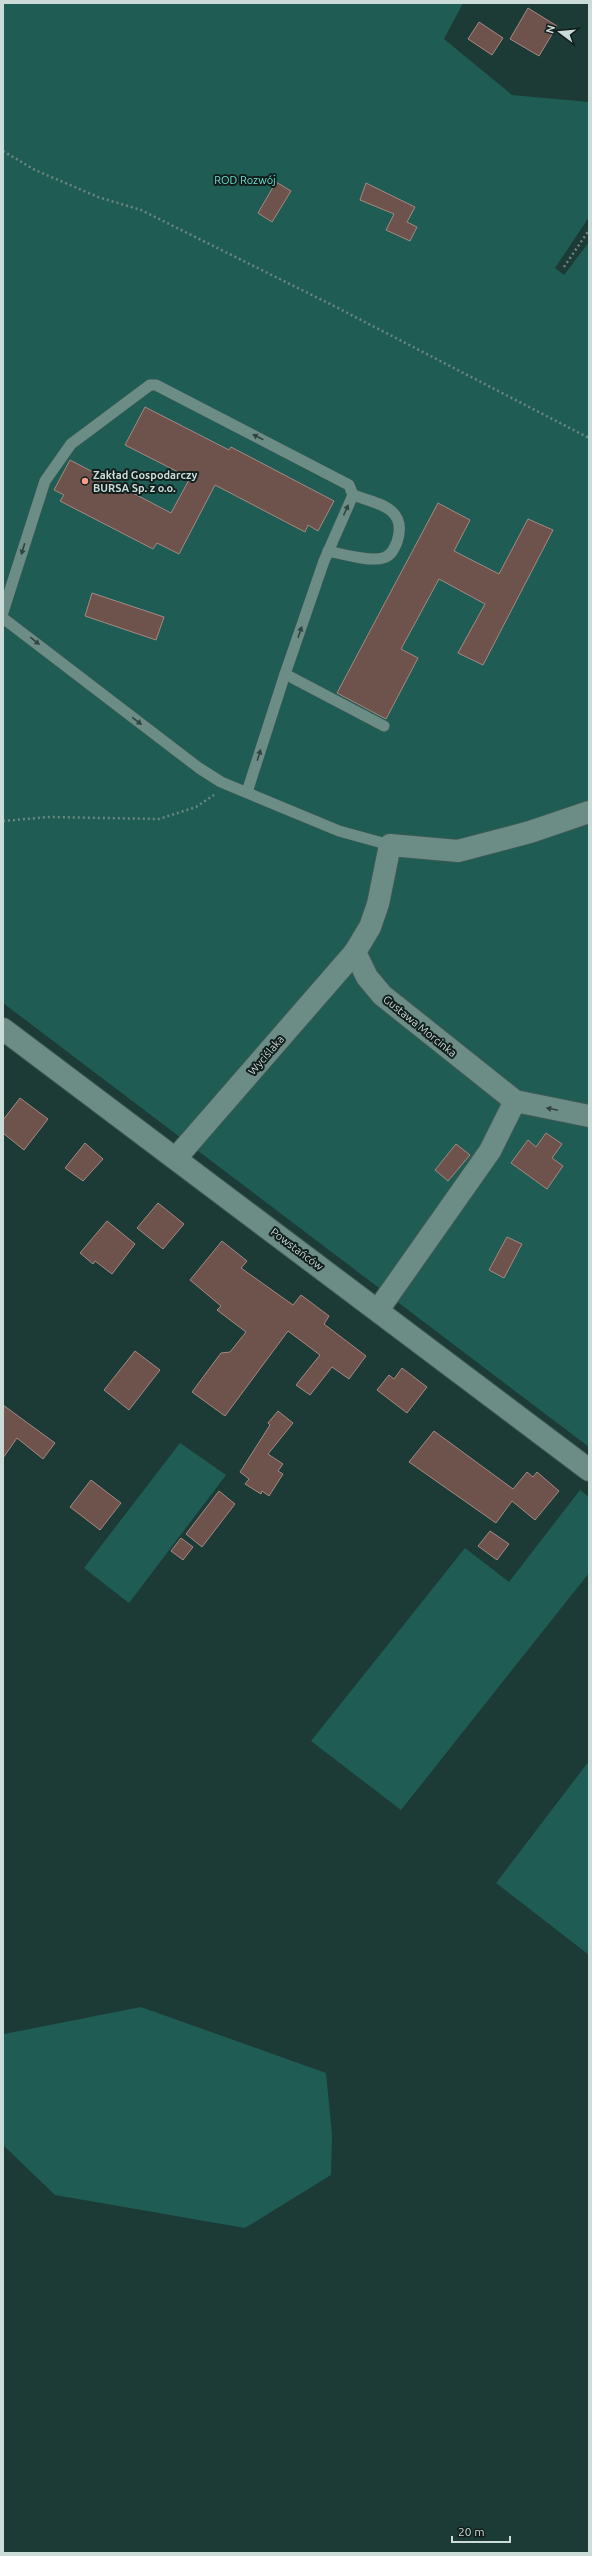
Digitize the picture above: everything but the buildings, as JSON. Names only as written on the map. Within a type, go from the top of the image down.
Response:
[{"type":"street","points":[[355,952],[370,928],[378,904],[390,845],[458,851],[530,832],[589,812]]},
{"type":"street","name":"Gustawa Morcinka","points":[[355,952],[367,977],[382,995],[515,1101]]},
{"type":"street","name":"Wyciślaka","points":[[176,1158],[355,952]]},
{"type":"street","name":"Powstańców","points":[[3,1029],[589,1470]]},
{"type":"street","points":[[378,1310],[490,1151],[515,1101],[589,1116]]},
{"type":"lane","points":[[3,612],[45,481],[53,468],[71,444],[150,385],[168,392],[349,485],[353,495],[328,551],[285,674],[248,792]]},
{"type":"lane","points":[[328,551],[374,559],[384,558],[392,552],[396,545],[401,525],[398,517],[392,510],[353,495]]},
{"type":"lane","points":[[3,618],[199,768],[230,785],[339,831],[390,845]]},
{"type":"lane","points":[[285,674],[384,726]]},
{"type":"path","points":[[3,152],[35,170],[92,194],[141,210],[348,312],[589,438]]},
{"type":"path","points":[[564,267],[589,230]]},
{"type":"path","points":[[3,821],[49,817],[159,819],[196,807],[230,785]]},
{"type":"green space","name":"ROD Rozwój","points":[[3,3],[463,3],[444,39],[512,95],[589,102],[589,217],[555,268],[564,275],[589,242],[589,1447],[3,1003]]},
{"type":"green space","points":[[180,1443],[226,1475],[129,1603],[84,1568]]},
{"type":"green space","points":[[580,1490],[589,1497],[589,1573],[401,1810],[311,1741],[465,1548],[509,1582]]},
{"type":"green space","points":[[589,1761],[589,1955],[496,1883]]},
{"type":"green space","points":[[141,2007],[326,2073],[332,2135],[331,2175],[245,2228],[55,2195],[3,2145],[4,2034]]},
{"type":"place","name":"Zakład Gospodarczy BURSA Sp. z o.o.","points":[[85,481]]}]
